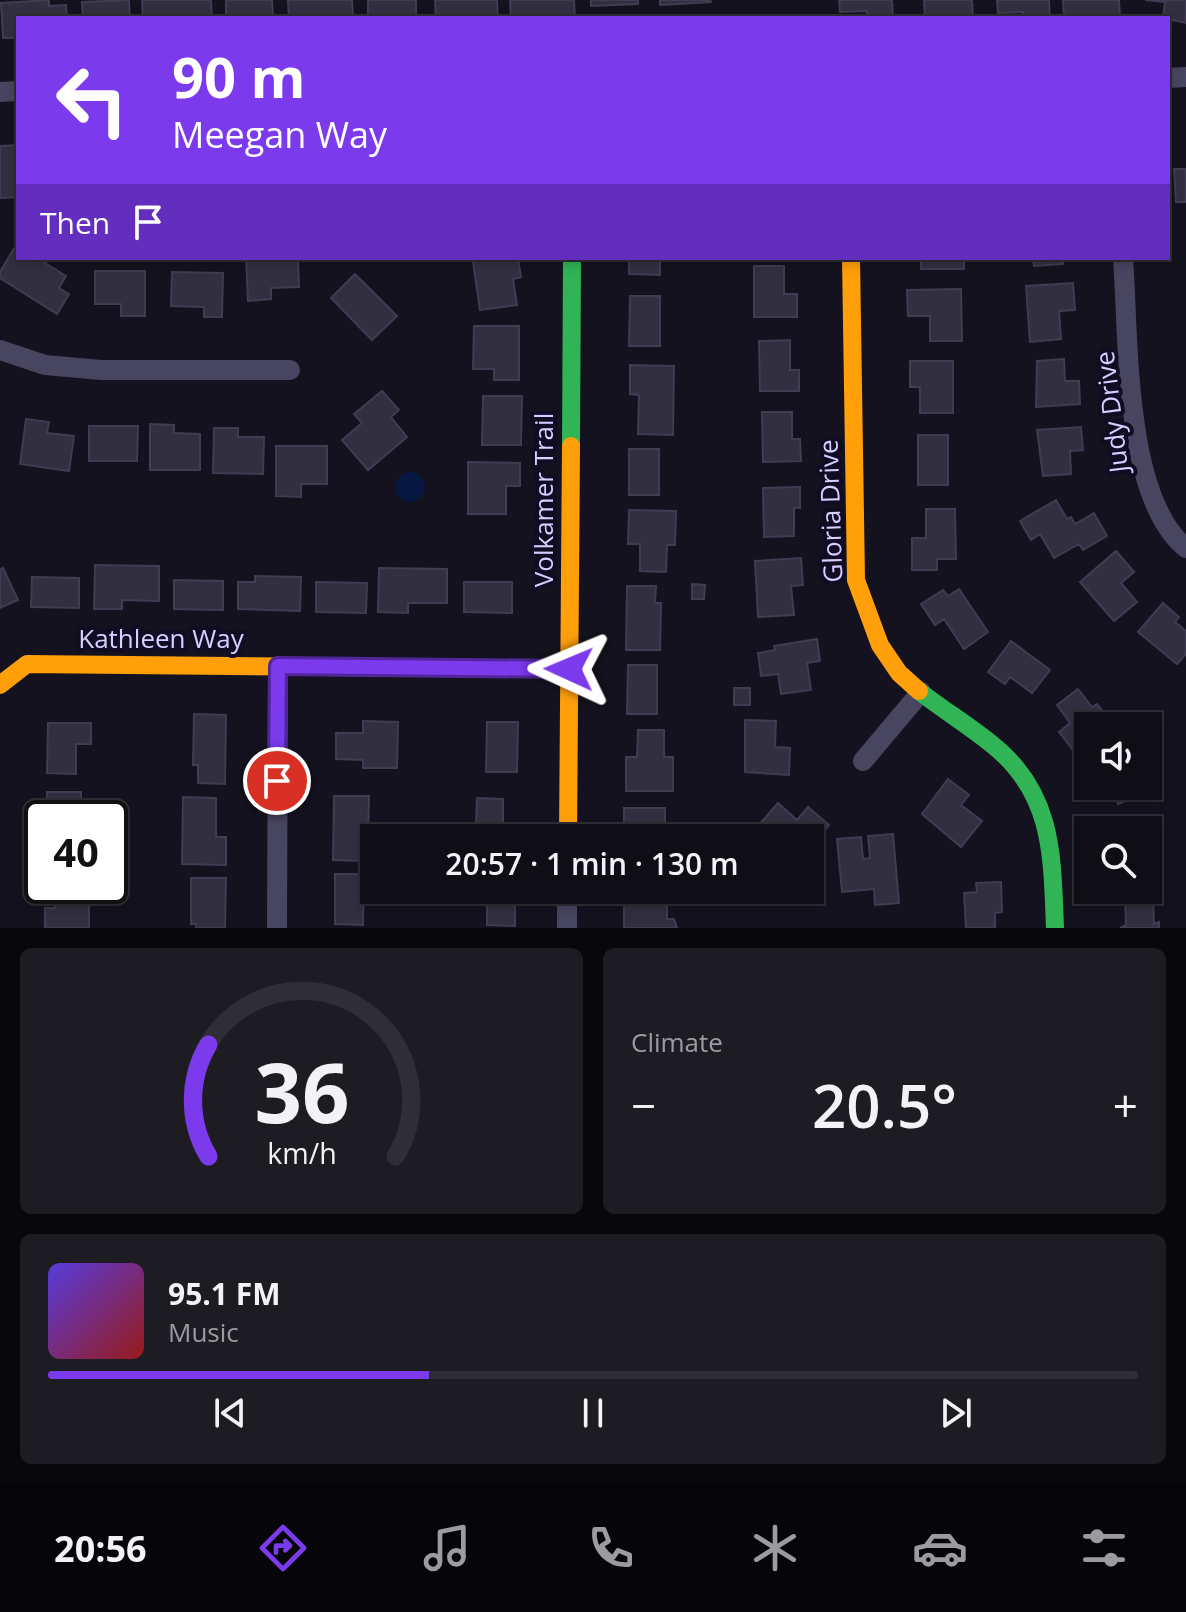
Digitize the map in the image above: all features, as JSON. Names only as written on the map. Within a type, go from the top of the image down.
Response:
[{"type":"street","name":"Volkamer Trail","points":[[568,824],[572,260]]},
{"type":"street","name":"Gloria Drive","points":[[851,260],[856,580],[868,621],[886,656],[921,692],[996,747],[1029,781],[1051,846],[1055,928]]},
{"type":"street","name":"Judy Drive","points":[[1123,260],[1138,449],[1153,502],[1177,540],[1186,548]]},
{"type":"street","points":[[0,350],[45,365],[101,370],[290,370]]},
{"type":"street","name":"Kathleen Way","points":[[0,685],[2,680],[27,664],[569,669]]},
{"type":"street","points":[[277,928],[278,666]]},
{"type":"street","points":[[863,761],[921,692]]},
{"type":"street","points":[[567,904],[567,928]]},
{"type":"water","points":[[410,472],[416,473],[424,481],[424,493],[416,501],[410,502],[404,501],[396,493],[395,487],[396,481],[404,473]]},
{"type":"building","points":[[49,0],[49,6],[66,5],[67,16],[16,16],[16,38],[3,38],[1,3]]},
{"type":"building","points":[[129,0],[130,16],[83,16],[82,2]]},
{"type":"building","points":[[142,0],[211,0],[212,16],[143,16]]},
{"type":"building","points":[[226,0],[272,0],[273,16],[226,16]]},
{"type":"building","points":[[288,0],[352,0],[353,16],[289,16]]},
{"type":"building","points":[[368,0],[416,0],[416,16],[368,16]]},
{"type":"building","points":[[435,0],[497,0],[498,16],[436,16]]},
{"type":"building","points":[[510,0],[574,0],[575,16],[511,16]]},
{"type":"building","points":[[591,0],[638,0],[638,4],[591,6]]},
{"type":"building","points":[[660,0],[710,0],[711,2],[660,5]]},
{"type":"building","points":[[839,0],[892,0],[893,16],[867,16],[867,11],[840,12]]},
{"type":"building","points":[[924,0],[972,0],[973,16],[925,16]]},
{"type":"building","points":[[997,0],[1049,0],[1050,16],[1023,16],[1023,12],[998,13]]},
{"type":"building","points":[[1063,0],[1119,0],[1120,16],[1064,16]]},
{"type":"building","points":[[1145,0],[1186,0],[1186,23],[1163,16],[1165,2]]},
{"type":"building","points":[[16,145],[16,197],[0,198],[0,146]]},
{"type":"building","points":[[1174,169],[1186,169],[1186,202],[1176,202]]},
{"type":"building","points":[[16,245],[16,260],[40,260],[66,276],[59,288],[69,294],[57,314],[0,278],[0,272]]},
{"type":"building","points":[[246,260],[298,260],[299,287],[271,288],[271,299],[248,301]]},
{"type":"building","points":[[518,260],[521,277],[513,279],[517,305],[480,310],[473,262]]},
{"type":"building","points":[[629,260],[660,260],[660,275],[629,274]]},
{"type":"building","points":[[921,260],[964,260],[964,269],[921,269]]},
{"type":"building","points":[[1033,260],[1063,260],[1063,264],[1034,266]]},
{"type":"building","points":[[754,266],[784,266],[784,294],[797,294],[797,317],[754,317]]},
{"type":"building","points":[[95,271],[145,271],[145,316],[121,316],[121,304],[95,304]]},
{"type":"building","points":[[172,272],[223,273],[222,317],[204,317],[204,307],[171,306]]},
{"type":"building","points":[[355,274],[397,316],[372,340],[331,298]]},
{"type":"building","points":[[1073,283],[1075,310],[1059,311],[1061,339],[1030,342],[1026,286]]},
{"type":"building","points":[[961,289],[962,341],[930,341],[930,316],[908,316],[907,290]]},
{"type":"building","points":[[630,296],[660,296],[660,346],[629,346]]},
{"type":"building","points":[[474,326],[519,326],[519,380],[494,380],[494,369],[473,369]]},
{"type":"building","points":[[790,340],[790,370],[799,370],[799,391],[760,391],[759,341]]},
{"type":"building","points":[[1064,359],[1065,381],[1079,381],[1080,404],[1036,407],[1037,361]]},
{"type":"building","points":[[910,361],[953,361],[953,413],[920,413],[920,387],[910,387]]},
{"type":"building","points":[[630,365],[674,366],[673,435],[638,434],[639,395],[630,394]]},
{"type":"building","points":[[382,391],[399,410],[391,417],[407,437],[368,470],[342,440],[362,423],[354,414]]},
{"type":"building","points":[[483,396],[522,396],[521,445],[482,445]]},
{"type":"building","points":[[762,412],[792,412],[792,439],[800,439],[801,461],[763,462]]},
{"type":"building","points":[[26,419],[49,422],[47,433],[74,436],[69,471],[20,464]]},
{"type":"building","points":[[150,424],[174,425],[174,433],[200,434],[200,470],[150,470]]},
{"type":"building","points":[[89,426],[138,426],[137,461],[89,461]]},
{"type":"building","points":[[1081,427],[1083,450],[1070,451],[1071,474],[1043,476],[1037,430]]},
{"type":"building","points":[[214,428],[238,428],[238,437],[264,437],[263,474],[213,473]]},
{"type":"building","points":[[918,435],[948,435],[948,485],[918,485]]},
{"type":"building","points":[[276,446],[327,446],[327,484],[301,484],[301,497],[276,496]]},
{"type":"building","points":[[629,449],[659,449],[659,495],[629,495]]},
{"type":"building","points":[[468,462],[520,463],[520,486],[506,486],[506,514],[468,514]]},
{"type":"building","points":[[800,487],[800,508],[794,508],[794,536],[764,537],[763,488]]},
{"type":"building","points":[[1056,500],[1067,519],[1071,517],[1075,524],[1094,513],[1107,536],[1083,550],[1079,544],[1054,558],[1040,534],[1031,540],[1020,521]]},
{"type":"building","points":[[926,509],[955,509],[956,559],[937,559],[937,570],[912,570],[912,538],[926,538]]},
{"type":"building","points":[[629,510],[676,511],[675,545],[667,545],[666,572],[640,571],[640,544],[628,544]]},
{"type":"building","points":[[1116,551],[1134,572],[1121,583],[1137,602],[1114,621],[1080,582]]},
{"type":"building","points":[[801,558],[803,585],[791,586],[794,615],[758,617],[755,561]]},
{"type":"building","points":[[95,565],[159,566],[159,601],[122,600],[122,609],[94,609]]},
{"type":"building","points":[[3,568],[18,600],[0,608],[0,569]]},
{"type":"building","points":[[379,568],[447,569],[447,603],[408,603],[408,613],[378,612]]},
{"type":"building","points":[[255,576],[301,577],[300,611],[238,609],[238,582],[255,582]]},
{"type":"building","points":[[32,577],[79,578],[79,608],[31,607]]},
{"type":"building","points":[[174,580],[223,581],[223,610],[174,609]]},
{"type":"building","points":[[316,582],[367,583],[366,613],[316,612]]},
{"type":"building","points":[[464,582],[512,582],[512,613],[464,612]]},
{"type":"building","points":[[692,584],[705,585],[704,599],[692,599]]},
{"type":"building","points":[[627,586],[656,586],[655,603],[661,603],[660,650],[626,650]]},
{"type":"building","points":[[959,589],[988,632],[964,649],[944,619],[935,625],[921,604],[943,590],[948,596]]},
{"type":"building","points":[[1163,603],[1179,617],[1175,622],[1186,631],[1186,654],[1177,664],[1138,632]]},
{"type":"building","points":[[817,639],[820,661],[807,663],[811,690],[781,694],[778,674],[761,676],[758,653],[775,650],[774,646]]},
{"type":"building","points":[[1011,641],[1050,670],[1032,693],[1010,677],[1005,684],[988,672]]},
{"type":"building","points":[[628,665],[657,665],[657,714],[627,714]]},
{"type":"building","points":[[734,688],[750,688],[750,705],[734,705]]},
{"type":"building","points":[[1078,689],[1092,707],[1097,704],[1104,712],[1074,712],[1073,750],[1059,732],[1070,723],[1057,705]]},
{"type":"building","points":[[194,714],[226,715],[225,784],[198,783],[198,765],[193,765]]},
{"type":"building","points":[[745,720],[776,721],[775,747],[790,748],[789,775],[745,772]]},
{"type":"building","points":[[363,721],[398,722],[397,768],[363,768],[363,760],[336,759],[336,733],[363,733]]},
{"type":"building","points":[[487,722],[518,722],[517,772],[486,772]]},
{"type":"building","points":[[48,723],[91,723],[91,744],[76,744],[76,774],[47,773]]},
{"type":"building","points":[[638,730],[664,730],[664,757],[673,757],[673,791],[626,791],[626,757],[637,757]]},
{"type":"building","points":[[948,779],[969,795],[961,805],[982,821],[961,847],[922,814]]},
{"type":"building","points":[[47,792],[81,792],[81,800],[47,800]]},
{"type":"building","points":[[334,796],[369,796],[368,824],[360,824],[360,861],[333,860]]},
{"type":"building","points":[[183,797],[216,798],[216,837],[226,837],[226,865],[182,864]]},
{"type":"building","points":[[477,798],[503,799],[503,824],[476,824]]},
{"type":"building","points":[[778,803],[797,820],[808,807],[829,825],[824,831],[824,824],[760,824]]},
{"type":"building","points":[[624,808],[665,808],[665,824],[624,824]]},
{"type":"building","points":[[893,834],[899,903],[875,905],[874,889],[842,892],[837,839],[861,837],[863,859],[870,858],[868,836]]},
{"type":"building","points":[[335,874],[360,874],[363,925],[335,924]]},
{"type":"building","points":[[191,878],[226,878],[225,928],[196,928],[196,924],[191,924]]},
{"type":"building","points":[[1001,882],[1002,912],[995,913],[995,928],[966,928],[964,893],[977,892],[976,883]]},
{"type":"building","points":[[55,904],[89,904],[89,928],[45,928],[45,908],[55,908]]},
{"type":"building","points":[[487,904],[515,904],[515,926],[487,925]]},
{"type":"building","points":[[624,904],[667,904],[667,919],[674,919],[677,928],[624,928]]},
{"type":"building","points":[[1125,904],[1153,904],[1154,924],[1159,922],[1159,928],[1120,928],[1126,925]]},
{"type":"traffic: fast","points":[[571,446],[572,260]]},
{"type":"traffic: fast","points":[[323,667],[569,669]]},
{"type":"traffic: fast","points":[[919,691],[994,746],[1014,765],[1028,785],[1046,829],[1053,876],[1055,928]]},
{"type":"traffic: slow","points":[[851,260],[856,580],[880,645],[899,673],[919,691]]},
{"type":"traffic: slow","points":[[568,824],[571,446]]},
{"type":"traffic: slow","points":[[0,685],[27,664],[323,667]]},
{"type":"route","points":[[277,781],[278,666],[569,669]]}]
